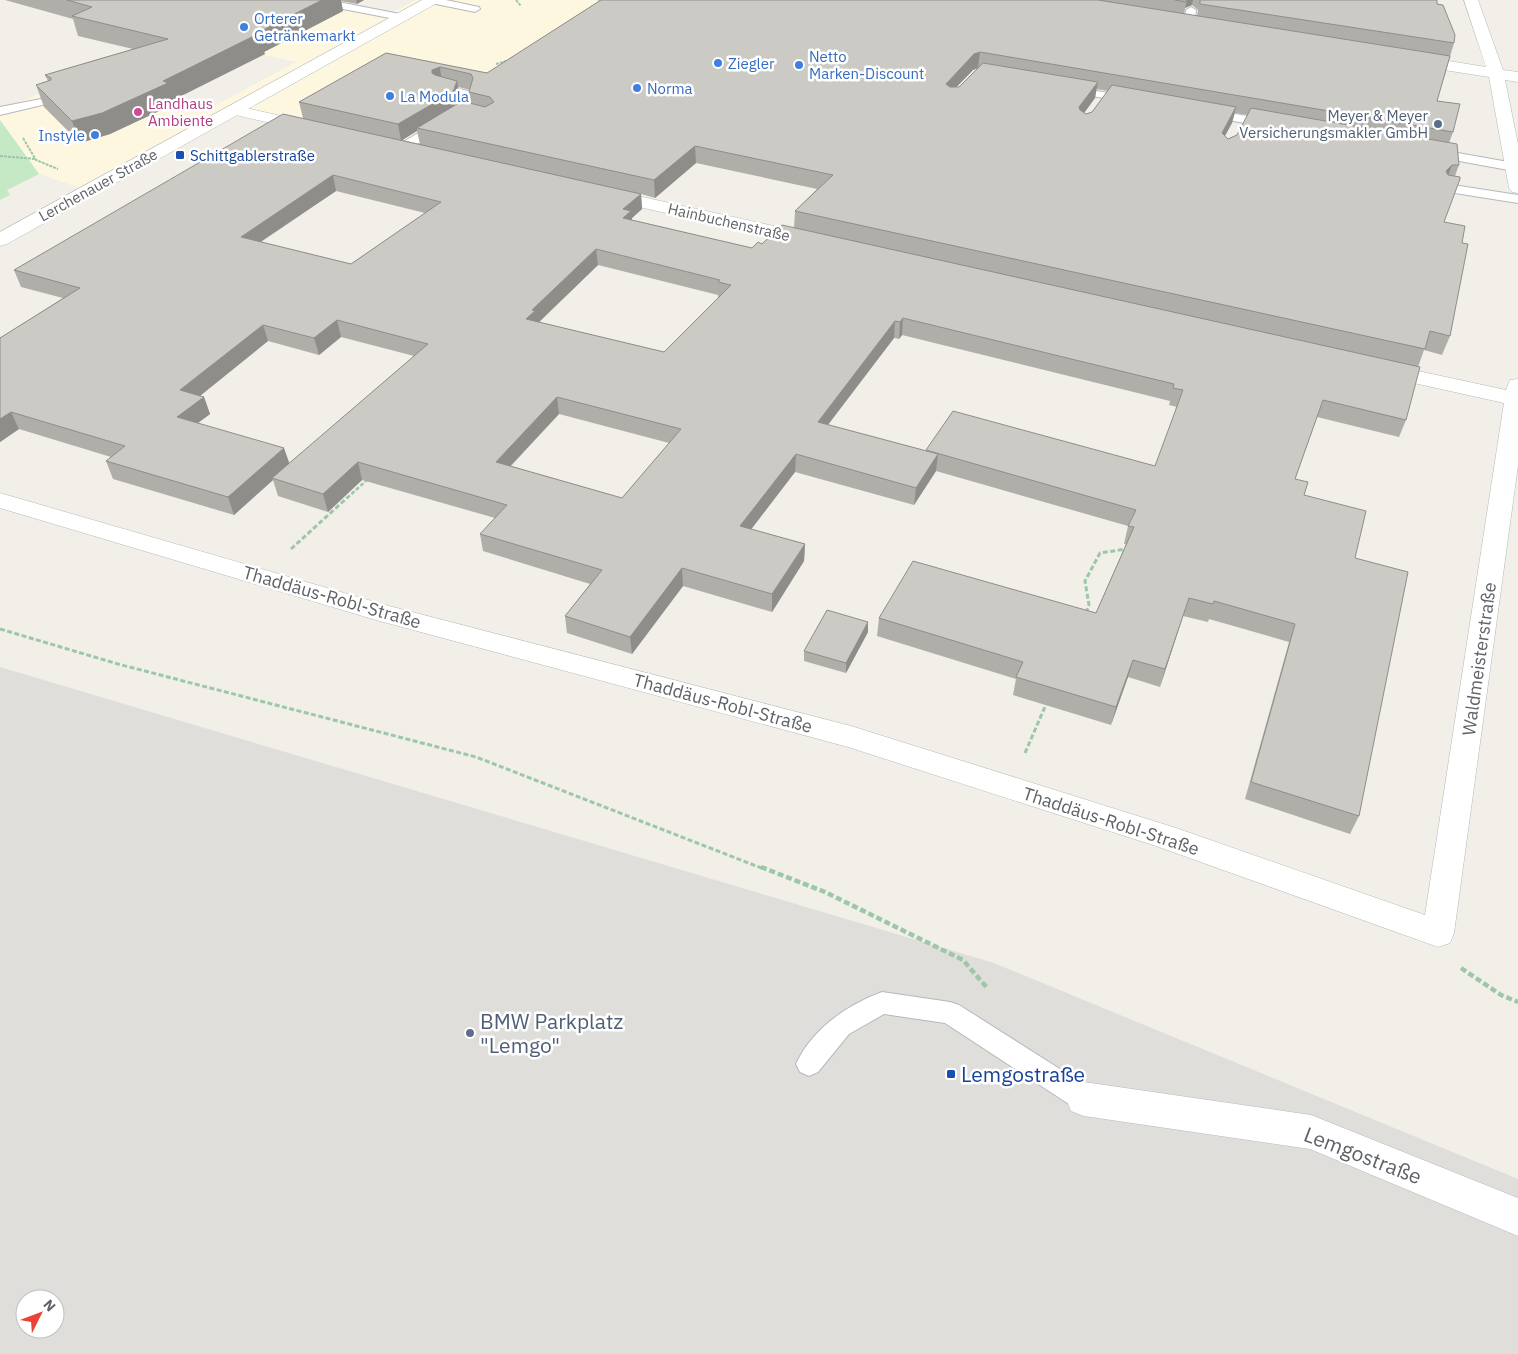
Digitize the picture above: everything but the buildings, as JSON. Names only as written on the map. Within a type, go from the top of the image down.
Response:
[{"type":"street","name":"Lerchenauer Straße","points":[[0,240],[432,0]]},
{"type":"street","points":[[1472,0],[1496,73],[1518,188]]},
{"type":"street","points":[[1401,58],[1518,77]]},
{"type":"street","points":[[233,110],[328,131]]},
{"type":"street","points":[[384,144],[431,155]]},
{"type":"street","name":"Hainbuchenstraße","points":[[585,190],[825,244]]},
{"type":"street","points":[[1367,366],[1518,392]]},
{"type":"street","name":"Waldmeisterstraße","points":[[1438,933],[1518,392]]},
{"type":"street","name":"Thaddäus-Robl-Straße","points":[[0,500],[385,614],[851,737],[1165,837],[1438,933]]},
{"type":"street","name":"Lemgostraße","points":[[1084,1099],[1312,1132],[1518,1217]]},
{"type":"lane","points":[[312,0],[400,17]]},
{"type":"lane","points":[[432,0],[475,9]]},
{"type":"lane","points":[[1058,87],[1144,102]]},
{"type":"lane","points":[[402,148],[466,113],[468,94],[442,88]]},
{"type":"lane","points":[[1095,110],[1105,95]]},
{"type":"lane","points":[[3,111],[51,100]]},
{"type":"lane","points":[[1194,111],[1240,123],[1280,126]]},
{"type":"lane","points":[[1416,150],[1514,167]]},
{"type":"lane","points":[[1447,188],[1518,199]]},
{"type":"lane","points":[[809,1064],[840,1026],[882,1003],[950,1013],[1084,1099]]},
{"type":"path","points":[[516,0],[521,6]]},
{"type":"path","points":[[496,64],[512,59]]},
{"type":"path","points":[[3,111],[36,160]]},
{"type":"path","points":[[0,156],[36,160],[61,170]]},
{"type":"path","points":[[261,576],[372,476]]},
{"type":"path","points":[[1085,614],[1089,605],[1085,581],[1100,554],[1128,549]]},
{"type":"path","points":[[0,629],[118,664],[476,757],[825,892],[963,960],[995,996]]},
{"type":"path","points":[[1009,788],[1049,697]]},
{"type":"path","points":[[1438,933],[1445,958],[1501,995],[1518,1002]]},
{"type":"shaded area","points":[[277,0],[389,14],[416,0],[592,0],[935,60],[491,164],[235,109],[87,190],[39,174],[0,120],[0,111],[102,66],[203,112],[296,62],[119,23]]},
{"type":"shaded area","name":"BMW Parkplatz \"Lemgo\"","points":[[0,667],[994,963],[1518,1179],[1518,1354],[0,1354]]},
{"type":"green space","points":[[0,120],[39,174],[7,190],[10,195],[0,200]]},
{"type":"place","name":"Orterer Getränkemarkt","points":[[244,27]]},
{"type":"place","name":"Ziegler","points":[[718,63]]},
{"type":"place","name":"Netto Marken-Discount","points":[[799,65]]},
{"type":"place","name":"Norma","points":[[637,88]]},
{"type":"place","name":"La Modula","points":[[390,96]]},
{"type":"place","name":"Landhaus Ambiente","points":[[138,112]]},
{"type":"place","name":"Meyer & Meyer Versicherungsmakler GmbH","points":[[1438,124]]},
{"type":"place","name":"Instyle","points":[[95,135]]},
{"type":"place","name":"Schittgablerstraße","points":[[180,155]]},
{"type":"place","name":"BMW Parkplatz \"Lemgo\"","points":[[470,1033]]},
{"type":"place","name":"Lemgostraße","points":[[951,1074]]}]
